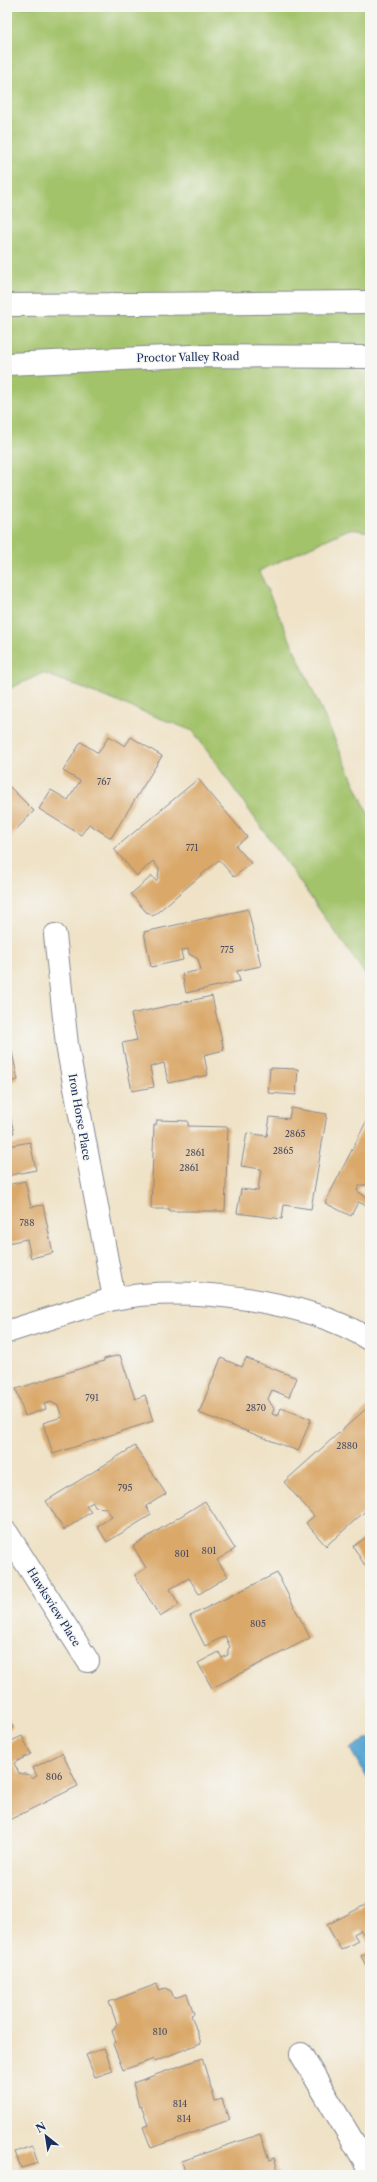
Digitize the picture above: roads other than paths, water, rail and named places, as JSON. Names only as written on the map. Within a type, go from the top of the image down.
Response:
[{"type":"street","points":[[7,305],[370,302]]},
{"type":"street","name":"Proctor Valley Road","points":[[7,364],[190,356],[370,357]]},
{"type":"street","name":"Iron Horse Place","points":[[55,935],[67,1045],[114,1298]]},
{"type":"street","points":[[7,1332],[114,1298],[160,1294],[198,1295],[252,1300],[275,1304],[323,1318],[363,1336]]},
{"type":"street","name":"Hawksview Place","points":[[7,1533],[88,1661]]},
{"type":"street","points":[[301,2054],[364,2160],[370,2175]]},
{"type":"water","points":[[370,1737],[370,1783],[350,1749]]}]
